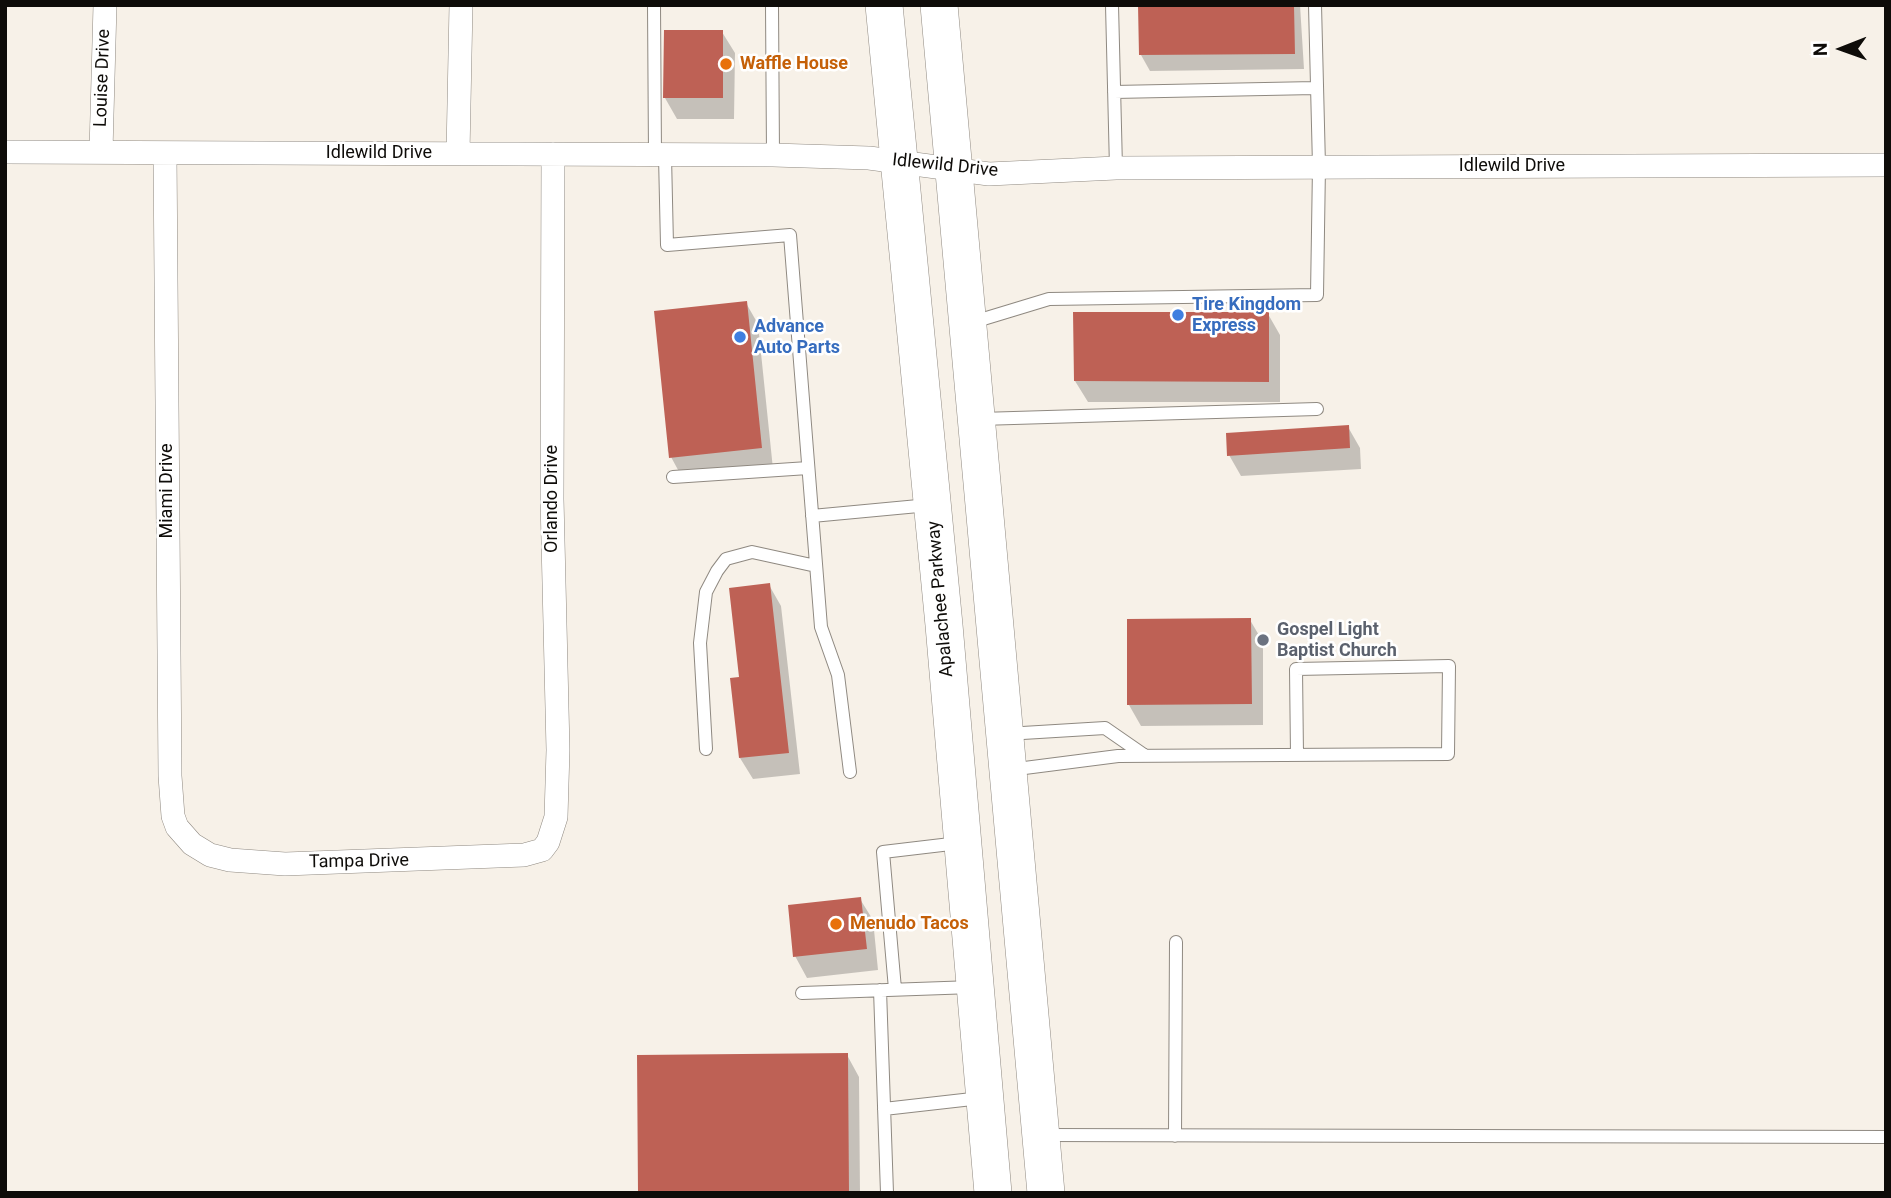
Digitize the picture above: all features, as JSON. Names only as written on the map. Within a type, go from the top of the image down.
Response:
[{"type":"main road","name":"Apalachee Parkway","points":[[884,5],[932,505],[993,1193]]},
{"type":"main road","points":[[939,5],[1046,1193]]},
{"type":"street","name":"Louise Drive","points":[[100,151],[105,5]]},
{"type":"street","points":[[458,153],[461,5]]},
{"type":"street","name":"Idlewild Drive","points":[[5,152],[773,155],[869,158],[989,174],[1116,168],[1886,165]]},
{"type":"street","name":"Miami Drive","points":[[165,154],[170,776],[173,816],[177,827]]},
{"type":"street","name":"Orlando Drive","points":[[548,842],[556,817],[558,750],[552,499],[553,154]]},
{"type":"street","name":"Tampa Drive","points":[[177,827],[192,844],[210,855],[230,860],[285,864],[423,861],[524,855],[542,850],[548,842]]},
{"type":"lane","points":[[654,5],[660,156],[667,245],[790,235],[821,627],[838,675],[850,772]]},
{"type":"lane","points":[[772,5],[773,155]]},
{"type":"lane","points":[[1112,5],[1116,168]]},
{"type":"lane","points":[[968,323],[1049,299],[1317,295],[1319,166],[1315,5]]},
{"type":"lane","points":[[1114,92],[1315,88]]},
{"type":"lane","points":[[976,420],[1317,409]]},
{"type":"lane","points":[[673,477],[808,468]]},
{"type":"lane","points":[[812,516],[932,505]]},
{"type":"lane","points":[[706,749],[700,643],[706,592],[717,571],[726,559],[752,552],[816,566]]},
{"type":"lane","points":[[1008,770],[1144,755],[1297,755],[1448,754],[1449,666],[1296,669],[1297,755]]},
{"type":"lane","points":[[1004,734],[1105,728],[1144,755]]},
{"type":"lane","points":[[895,989],[883,852],[962,842]]},
{"type":"lane","points":[[1175,1136],[1176,942]]},
{"type":"lane","points":[[802,993],[975,987]]},
{"type":"lane","points":[[880,990],[887,1193]]},
{"type":"lane","points":[[884,1109],[985,1097]]},
{"type":"lane","points":[[1041,1135],[1886,1137]]},
{"type":"building","points":[[1138,5],[1294,5],[1295,54],[1139,55]]},
{"type":"building","points":[[664,30],[723,30],[723,98],[663,98]]},
{"type":"building","points":[[747,301],[762,448],[669,458],[654,311]]},
{"type":"building","points":[[1073,312],[1269,312],[1269,382],[1074,381]]},
{"type":"building","points":[[1349,425],[1350,448],[1227,456],[1226,433]]},
{"type":"building","points":[[770,583],[789,753],[739,758],[730,678],[739,677],[729,588]]},
{"type":"building","points":[[1251,618],[1252,704],[1127,705],[1127,619]]},
{"type":"building","points":[[861,897],[867,949],[793,957],[788,905]]},
{"type":"building","points":[[848,1053],[849,1193],[638,1193],[637,1055]]},
{"type":"place","name":"Waffle House","points":[[726,64]]},
{"type":"place","name":"Tire Kingdom Express","points":[[1178,315]]},
{"type":"place","name":"Advance Auto Parts","points":[[740,337]]},
{"type":"place","name":"Gospel Light Baptist Church","points":[[1263,640]]},
{"type":"place","name":"Menudo Tacos","points":[[836,924]]}]
